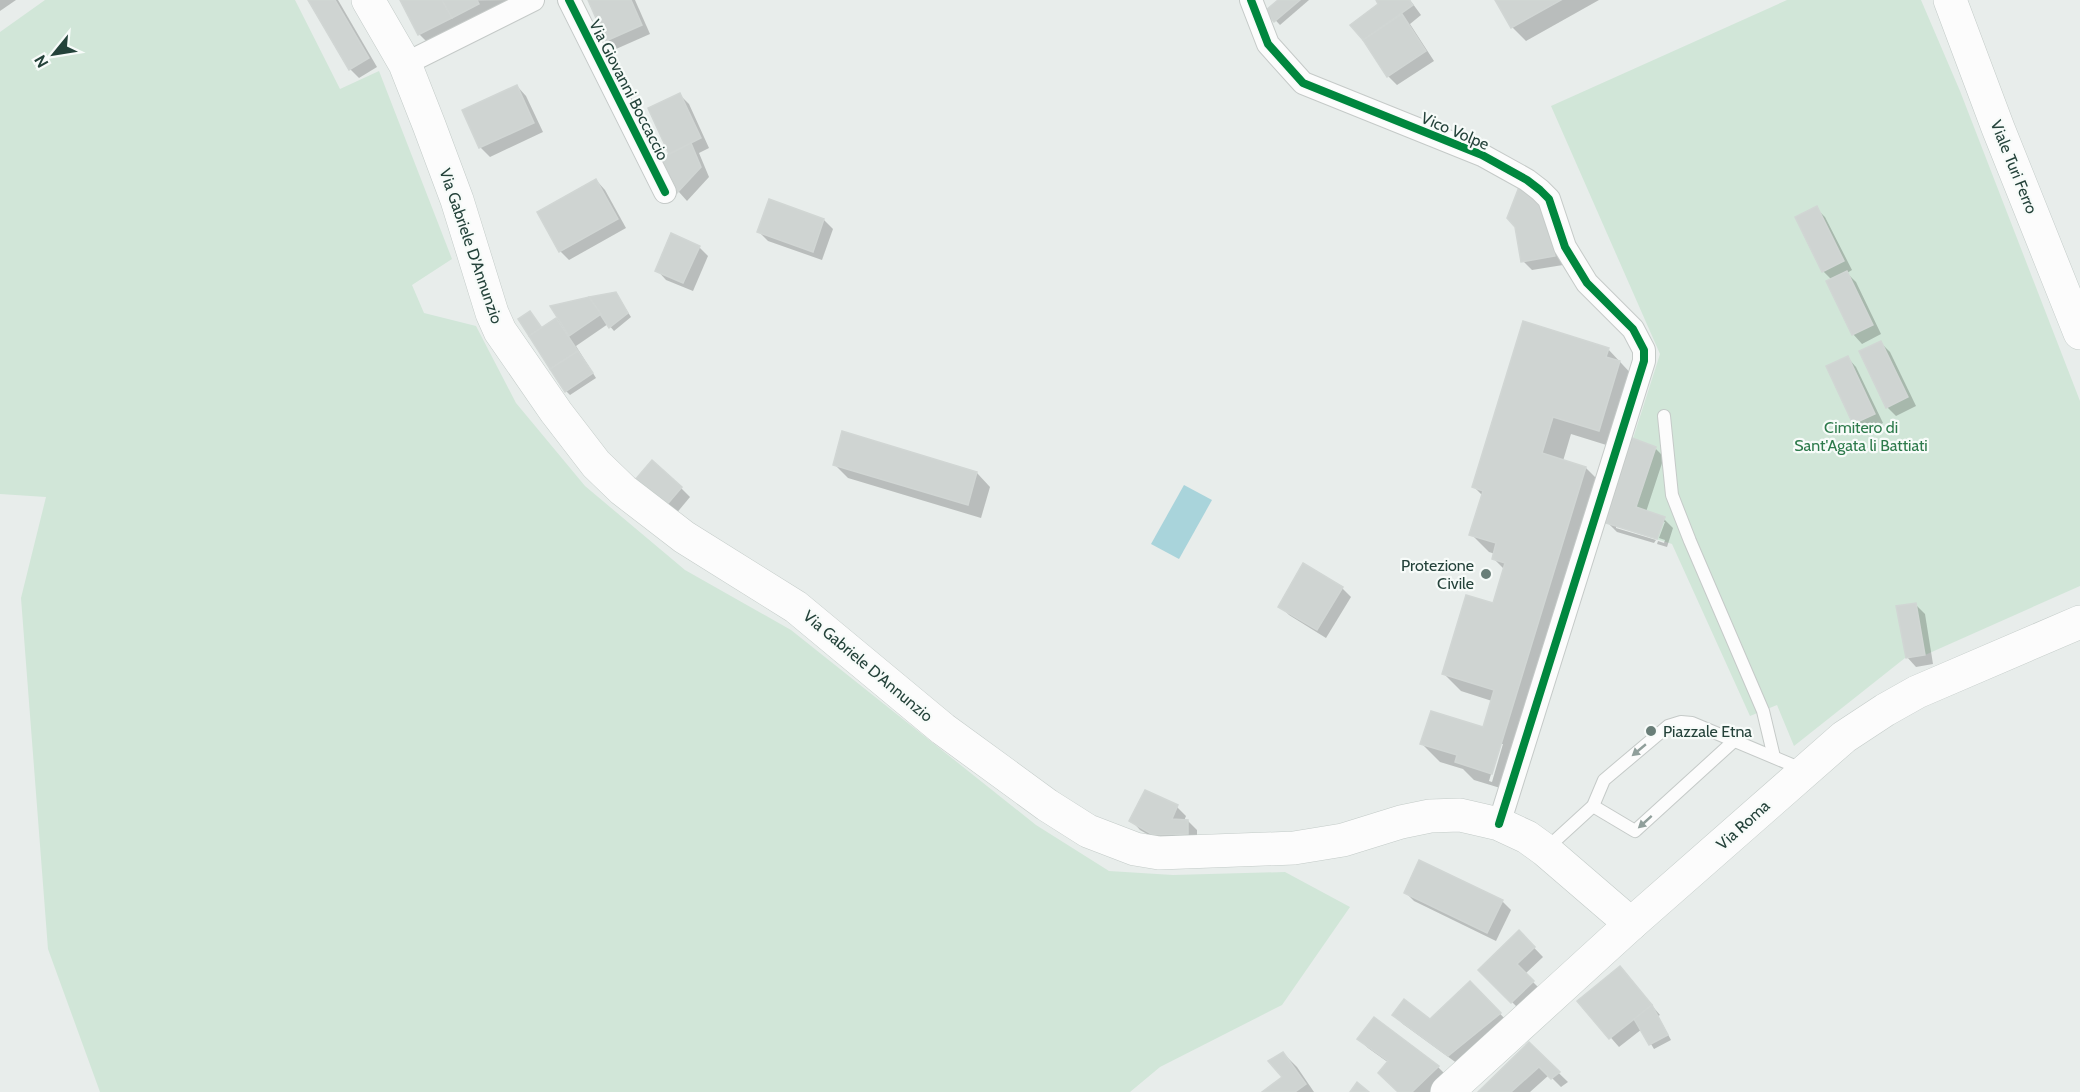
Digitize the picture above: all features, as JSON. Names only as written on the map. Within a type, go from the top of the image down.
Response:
[{"type":"main road","name":"Via Gabriele D'Annunzio","points":[[368,0],[405,63],[457,200],[492,313],[500,331],[550,405],[596,464],[623,490],[684,537],[796,607],[943,729],[1047,805],[1088,831],[1135,849],[1159,853],[1294,848],[1343,840],[1401,822],[1430,816],[1460,815],[1499,824],[1527,837],[1631,924]]},
{"type":"main road","name":"Viale Turi Ferro","points":[[1950,0],[2002,139],[2080,333]]},
{"type":"main road","name":"Via Roma","points":[[1447,1092],[1631,924],[1844,737],[1917,692],[2080,622]]},
{"type":"street","points":[[405,63],[533,0]]},
{"type":"street","name":"Via Giovanni Boccaccio","points":[[569,0],[665,192]]},
{"type":"street","name":"Vico Volpe","points":[[1251,0],[1268,44],[1303,83],[1482,155],[1527,180],[1540,190],[1549,199],[1565,248],[1587,283],[1633,329],[1644,350],[1644,361],[1499,824]]},
{"type":"lane","points":[[1664,416],[1672,495],[1763,711],[1774,756]]},
{"type":"lane","points":[[1545,850],[1593,806],[1604,780],[1668,726],[1681,722],[1692,723],[1805,770]]},
{"type":"lane","points":[[1593,806],[1635,831],[1735,740]]},
{"type":"green space","points":[[45,0],[295,0],[340,89],[379,71],[452,259],[412,285],[424,313],[476,326],[516,403],[585,486],[685,570],[791,630],[1036,825],[1109,871],[1173,875],[1285,872],[1350,907],[1282,1005],[1160,1067],[1130,1092],[100,1092],[48,949],[21,598],[46,497],[0,494],[0,32]]},
{"type":"green space","name":"Cimitero di Sant'Agata li Battiati","points":[[1787,0],[1921,0],[1960,91],[2080,401],[2080,586],[1925,655],[1905,658],[1794,746],[1777,705],[1750,716],[1672,544],[1606,523],[1660,354],[1551,106]]},
{"type":"water","points":[[1184,485],[1212,500],[1179,559],[1151,544]]},
{"type":"building","points":[[308,0],[335,0],[369,58],[349,70]]},
{"type":"building","points":[[400,0],[442,0],[452,18],[418,35]]},
{"type":"building","points":[[442,0],[477,0],[479,4],[452,18]]},
{"type":"building","points":[[588,0],[631,0],[642,25],[606,41]]},
{"type":"building","points":[[1278,0],[1300,0],[1274,22],[1265,11]]},
{"type":"building","points":[[1376,0],[1409,0],[1413,5],[1363,40],[1350,25],[1378,4]]},
{"type":"building","points":[[1495,0],[1561,0],[1511,28]]},
{"type":"building","points":[[1402,14],[1426,51],[1387,77],[1363,40]]},
{"type":"building","points":[[517,85],[534,123],[479,148],[462,110]]},
{"type":"building","points":[[680,93],[701,138],[669,154],[648,108]]},
{"type":"building","points":[[691,143],[701,167],[677,193],[660,159]]},
{"type":"building","points":[[596,179],[618,219],[559,252],[537,212]]},
{"type":"building","points":[[1519,187],[1543,205],[1555,256],[1521,262],[1515,227],[1507,218]]},
{"type":"building","points":[[769,199],[824,219],[813,252],[757,232]]},
{"type":"building","points":[[1817,206],[1844,261],[1822,272],[1795,217]]},
{"type":"building","points":[[671,233],[700,246],[683,283],[655,271]]},
{"type":"building","points":[[1847,271],[1873,325],[1852,335],[1826,281]]},
{"type":"building","points":[[616,292],[628,313],[609,328],[589,297]]},
{"type":"building","points":[[589,297],[601,314],[569,336],[550,306]]},
{"type":"building","points":[[530,311],[542,328],[529,336],[518,319]]},
{"type":"building","points":[[556,318],[578,351],[550,369],[529,336]]},
{"type":"building","points":[[1523,321],[1609,348],[1606,357],[1620,361],[1599,431],[1553,417],[1542,453],[1586,467],[1492,774],[1455,762],[1457,755],[1420,744],[1431,711],[1483,727],[1494,690],[1442,674],[1466,595],[1493,603],[1505,563],[1492,559],[1496,543],[1469,535],[1483,491],[1472,487]]},
{"type":"building","points":[[1881,341],[1908,397],[1886,408],[1859,351]]},
{"type":"building","points":[[578,351],[593,373],[565,392],[550,369]]},
{"type":"building","points":[[1848,356],[1875,414],[1853,424],[1826,366]]},
{"type":"building","points":[[842,431],[977,472],[968,505],[833,465]]},
{"type":"building","points":[[1632,438],[1656,447],[1636,507],[1665,517],[1657,539],[1606,523]]},
{"type":"building","points":[[652,460],[682,487],[665,507],[635,480]]},
{"type":"building","points":[[1303,563],[1343,587],[1317,630],[1278,607]]},
{"type":"building","points":[[1916,603],[1925,655],[1906,658],[1896,606]]},
{"type":"building","points":[[1145,790],[1178,805],[1172,819],[1188,820],[1188,834],[1153,835],[1129,821]]},
{"type":"building","points":[[1419,860],[1503,900],[1487,933],[1404,893]]},
{"type":"building","points":[[1519,930],[1535,947],[1517,964],[1534,981],[1511,1003],[1478,970]]},
{"type":"building","points":[[1620,966],[1652,1005],[1609,1039],[1577,1001]]},
{"type":"building","points":[[1470,981],[1501,1013],[1448,1056],[1392,1015],[1404,999],[1430,1019]]},
{"type":"building","points":[[1652,1005],[1668,1035],[1649,1045],[1634,1019]]},
{"type":"building","points":[[1374,1017],[1439,1066],[1412,1092],[1398,1092],[1378,1073],[1388,1061],[1357,1039]]},
{"type":"building","points":[[1529,1042],[1560,1072],[1551,1079],[1539,1067],[1511,1092],[1478,1092]]},
{"type":"building","points":[[1283,1052],[1306,1084],[1295,1092],[1262,1092],[1282,1077],[1268,1061]]},
{"type":"building","points":[[1357,1082],[1369,1092],[1350,1092]]},
{"type":"cycle path","points":[[569,0],[665,192]]},
{"type":"cycle path","points":[[1251,0],[1268,44],[1303,83],[1482,155],[1527,180],[1540,190],[1549,199],[1565,247],[1587,283],[1633,329],[1644,350],[1644,361],[1499,824]]},
{"type":"place","name":"Protezione Civile","points":[[1486,574]]},
{"type":"place","name":"Piazzale Etna","points":[[1651,731]]}]
